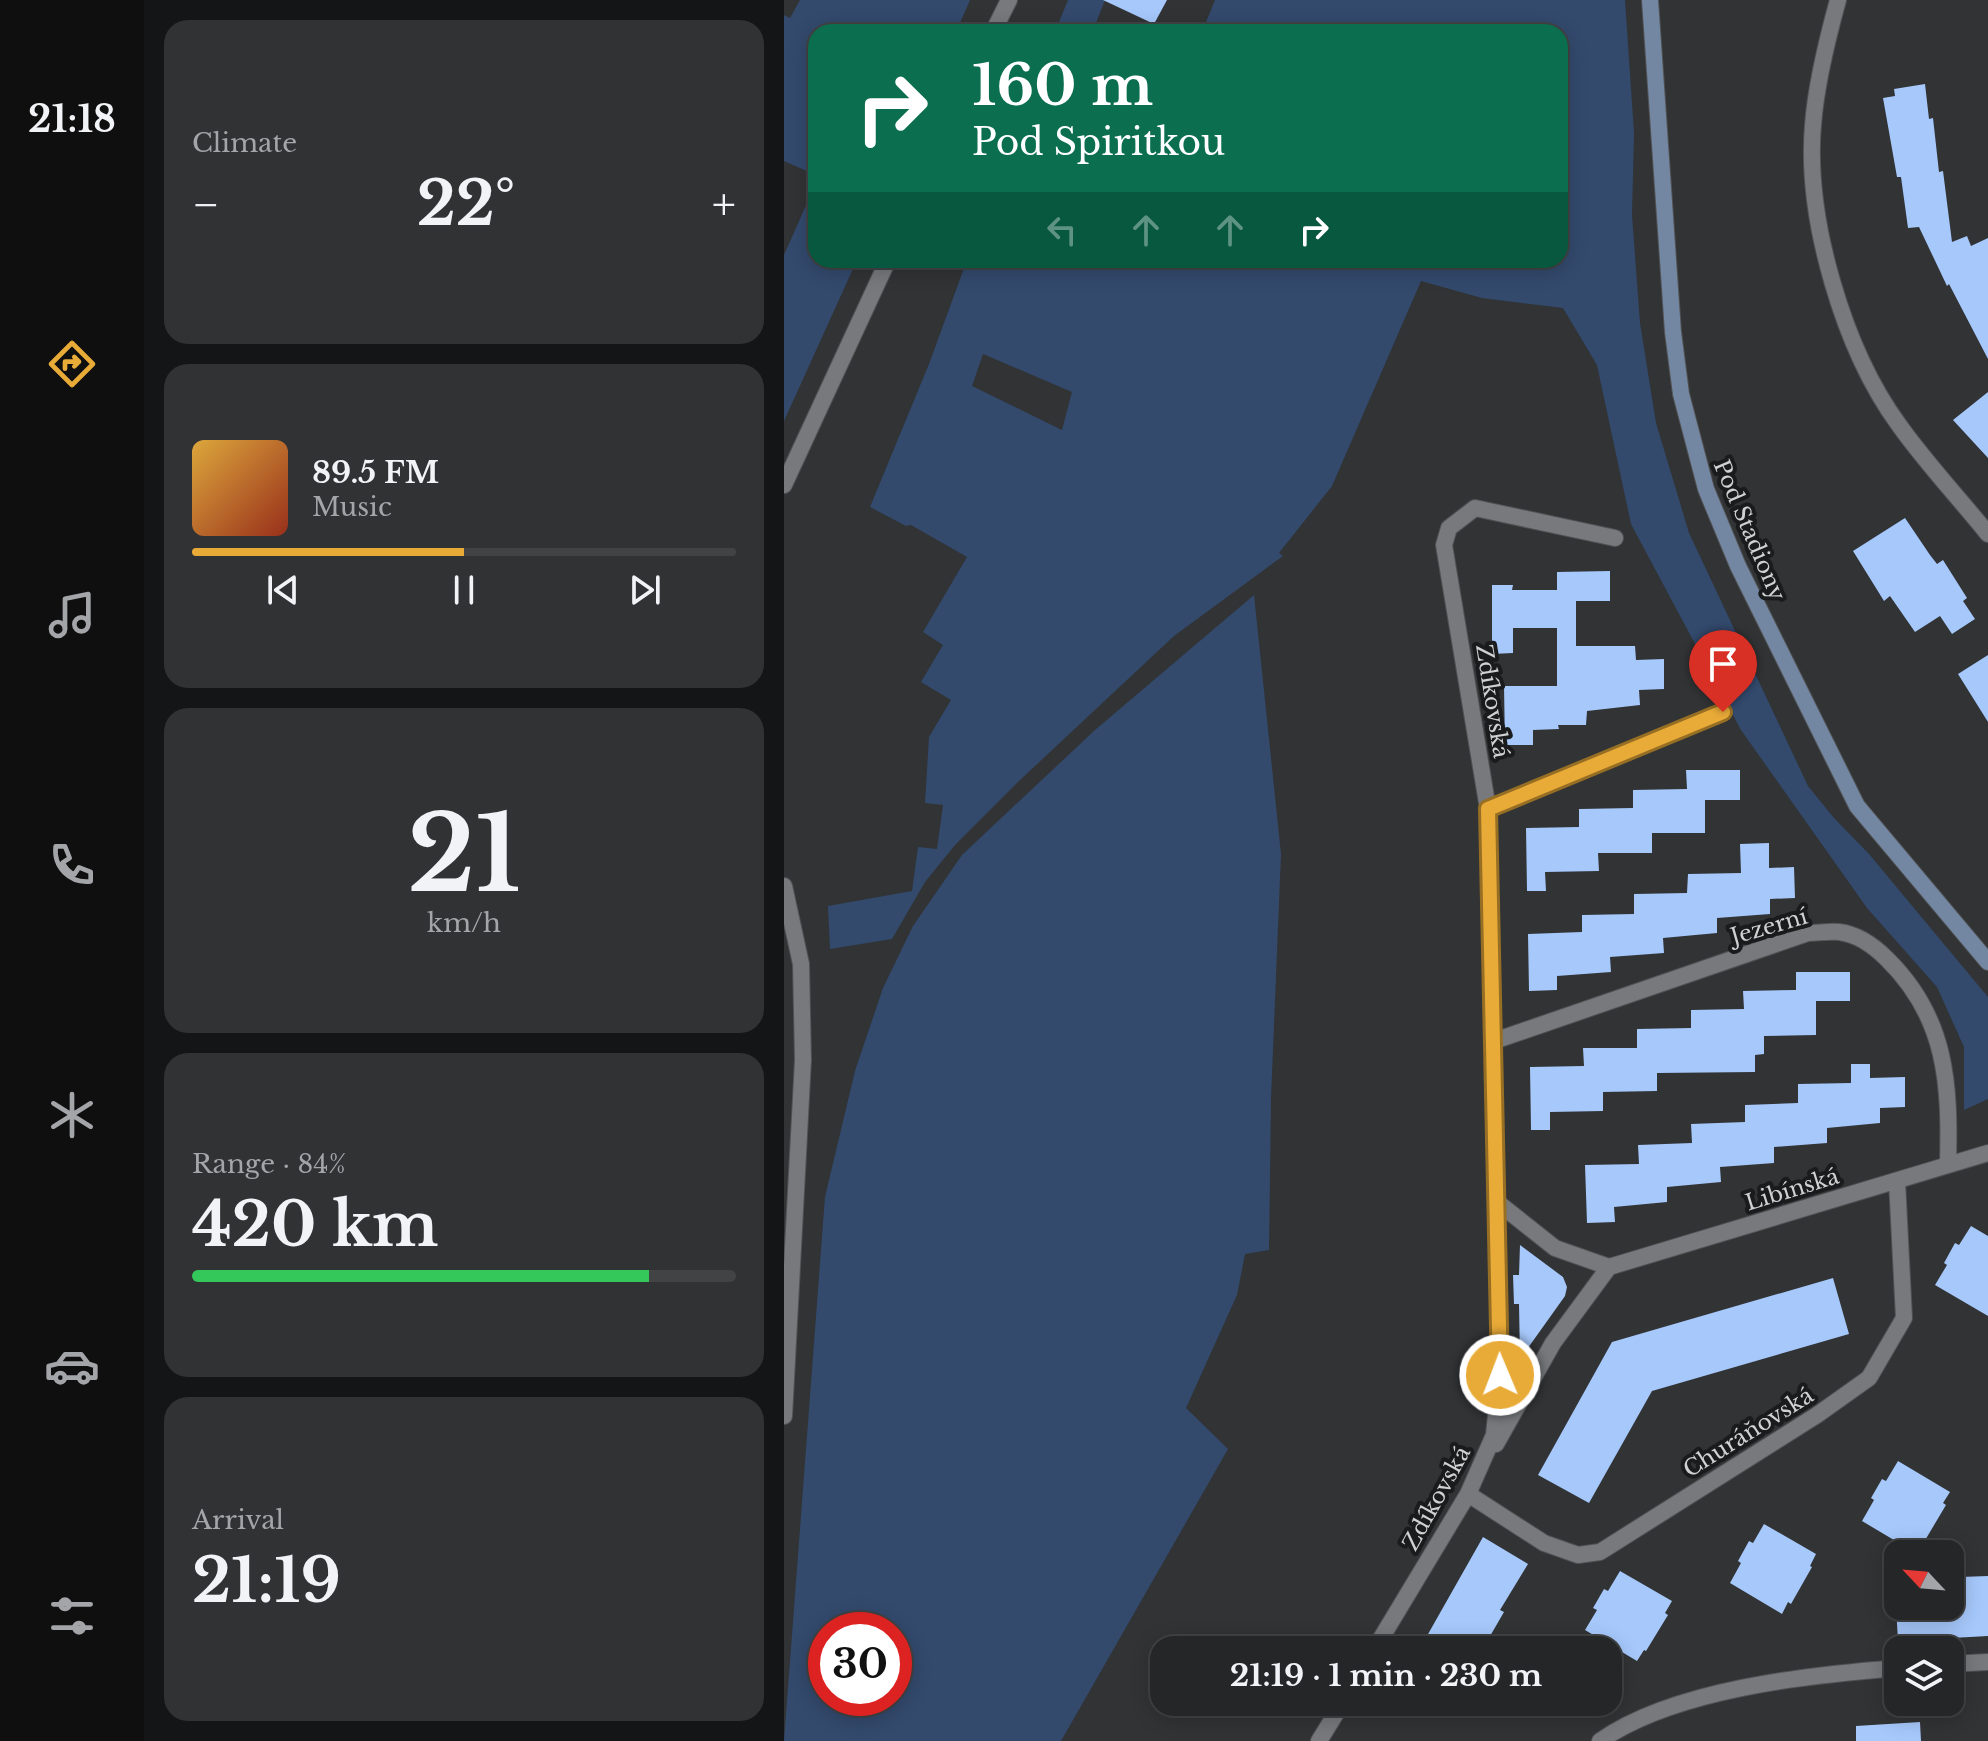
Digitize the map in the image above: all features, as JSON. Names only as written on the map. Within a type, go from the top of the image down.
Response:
[{"type":"main road","name":"Pod Stadiony","points":[[1650,0],[1673,332],[1681,394],[1706,489],[1724,536],[1857,806],[1988,962]]},
{"type":"street","points":[[997,24],[1009,0]]},
{"type":"street","points":[[1838,0],[1813,126],[1815,209],[1833,285],[1861,362],[1898,425],[1988,534]]},
{"type":"street","points":[[784,485],[884,268]]},
{"type":"street","name":"Zdíkovská","points":[[1382,1636],[1468,1494],[1494,1435],[1500,1375],[1488,809],[1444,545],[1449,528],[1475,508],[1615,538]]},
{"type":"street","points":[[1488,809],[1723,712]]},
{"type":"street","points":[[784,886],[801,964],[803,1060],[784,1416]]},
{"type":"street","name":"Jezerní","points":[[1494,1041],[1808,933],[1842,932],[1872,945],[1907,979],[1937,1032],[1950,1106],[1948,1164]]},
{"type":"street","name":"Libínská","points":[[1609,1267],[1988,1153]]},
{"type":"street","name":"Churáňovská","points":[[1468,1494],[1544,1543],[1578,1555],[1600,1552],[1817,1415],[1869,1378],[1904,1318],[1897,1181]]},
{"type":"street","points":[[1468,1494],[1553,1343],[1609,1267],[1555,1248],[1497,1202]]},
{"type":"street","points":[[1964,1663],[1988,1662]]},
{"type":"street","points":[[1600,1741],[1657,1713],[1697,1700],[1772,1682],[1884,1670]]},
{"type":"street","points":[[1319,1741],[1334,1716]]},
{"type":"shaded area","points":[[800,0],[970,0],[960,24],[808,24],[808,172],[784,161],[784,15],[790,18]]},
{"type":"shaded area","points":[[1068,0],[1105,0],[1096,24],[1058,24]]},
{"type":"shaded area","points":[[1215,0],[1625,0],[1634,133],[1632,215],[1640,323],[1656,423],[1689,533],[1808,786],[1988,997],[1988,1099],[1964,1110],[1964,1047],[1937,987],[1867,908],[1741,730],[1631,524],[1597,365],[1563,308],[1482,298],[1421,281],[1332,486],[1279,553],[1283,556],[1174,636],[1019,781],[955,845],[925,882],[892,939],[830,949],[828,906],[912,891],[918,847],[937,849],[943,805],[925,803],[929,737],[951,700],[921,682],[943,645],[923,632],[967,557],[911,525],[906,526],[870,507],[929,364],[964,268],[1568,268],[1568,24],[1205,24]],"holes":[[[983,354],[1072,392],[1062,430],[972,386]]]},
{"type":"shaded area","points":[[808,201],[808,268],[853,268],[784,421],[784,255]]},
{"type":"shaded area","points":[[1254,595],[1281,854],[1271,1098],[1269,1250],[1245,1254],[1237,1295],[1186,1408],[1228,1449],[1061,1741],[784,1741],[825,1197],[855,1071],[883,988],[913,926],[962,855],[1095,730]]},
{"type":"building","points":[[1103,0],[1167,0],[1154,24]]},
{"type":"building","points":[[1925,84],[1929,119],[1933,118],[1939,172],[1943,171],[1952,242],[1967,236],[1971,246],[1988,238],[1988,359],[1949,284],[1947,286],[1919,227],[1908,228],[1901,177],[1897,177],[1883,98],[1895,96],[1894,89]]},
{"type":"building","points":[[1988,392],[1988,458],[1953,420]]},
{"type":"building","points":[[1905,518],[1937,564],[1943,560],[1967,598],[1963,601],[1975,619],[1952,634],[1940,616],[1915,632],[1890,596],[1884,601],[1853,551]]},
{"type":"building","points":[[1610,571],[1610,601],[1576,601],[1576,646],[1635,646],[1636,660],[1664,659],[1664,689],[1639,690],[1640,705],[1587,711],[1586,725],[1558,725],[1559,729],[1533,730],[1533,745],[1505,745],[1504,686],[1557,686],[1557,628],[1513,628],[1513,653],[1492,654],[1492,585],[1513,585],[1512,590],[1557,590],[1557,572]]},
{"type":"building","points":[[1988,655],[1988,722],[1958,674]]},
{"type":"building","points":[[1686,770],[1740,770],[1740,800],[1705,800],[1705,833],[1652,833],[1652,853],[1598,853],[1599,871],[1545,872],[1546,891],[1527,891],[1526,828],[1579,827],[1579,809],[1633,808],[1633,790],[1687,789]]},
{"type":"building","points":[[1769,843],[1769,868],[1794,867],[1795,898],[1770,899],[1770,914],[1717,918],[1717,933],[1663,938],[1664,953],[1610,957],[1611,972],[1557,976],[1557,990],[1529,991],[1528,934],[1582,932],[1582,915],[1634,914],[1634,894],[1687,893],[1688,874],[1741,873],[1740,844]]},
{"type":"building","points":[[1796,972],[1850,972],[1850,1001],[1816,1001],[1816,1035],[1764,1036],[1764,1054],[1755,1055],[1755,1072],[1657,1073],[1657,1091],[1603,1092],[1603,1111],[1550,1112],[1550,1130],[1531,1130],[1530,1067],[1584,1066],[1583,1048],[1637,1048],[1637,1029],[1691,1028],[1691,1010],[1744,1009],[1743,991],[1796,990]]},
{"type":"building","points":[[1851,1064],[1870,1064],[1870,1078],[1905,1077],[1905,1107],[1880,1108],[1880,1123],[1827,1128],[1827,1143],[1774,1147],[1774,1163],[1720,1167],[1721,1182],[1667,1187],[1667,1202],[1614,1207],[1615,1222],[1587,1223],[1585,1165],[1639,1164],[1638,1145],[1692,1143],[1691,1124],[1745,1122],[1745,1105],[1798,1103],[1798,1084],[1851,1083]]},
{"type":"building","points":[[1971,1226],[1988,1236],[1988,1316],[1935,1285],[1955,1243],[1959,1245]]},
{"type":"building","points":[[1520,1245],[1563,1277],[1567,1287],[1565,1296],[1520,1359],[1519,1304],[1514,1304],[1513,1275],[1519,1275]]},
{"type":"building","points":[[1833,1278],[1849,1334],[1652,1391],[1589,1503],[1538,1475],[1612,1342]]},
{"type":"building","points":[[1898,1461],[1950,1492],[1943,1503],[1946,1505],[1925,1540],[1894,1540],[1862,1521],[1882,1479],[1886,1481]]},
{"type":"building","points":[[1764,1524],[1816,1554],[1812,1567],[1782,1614],[1730,1583],[1749,1541],[1753,1543]]},
{"type":"building","points":[[1483,1537],[1528,1564],[1500,1610],[1504,1612],[1490,1636],[1427,1636]]},
{"type":"building","points":[[1620,1571],[1672,1601],[1665,1613],[1668,1615],[1637,1661],[1622,1652],[1622,1636],[1595,1636],[1585,1630],[1597,1610],[1593,1608],[1604,1589],[1608,1591]]},
{"type":"building","points":[[1988,1576],[1988,1636],[1898,1636],[1897,1620],[1964,1620],[1964,1577]]},
{"type":"building","points":[[1920,1722],[1921,1741],[1856,1741],[1856,1726]]},
{"type":"route","points":[[1500,1375],[1488,809],[1723,712]]}]
